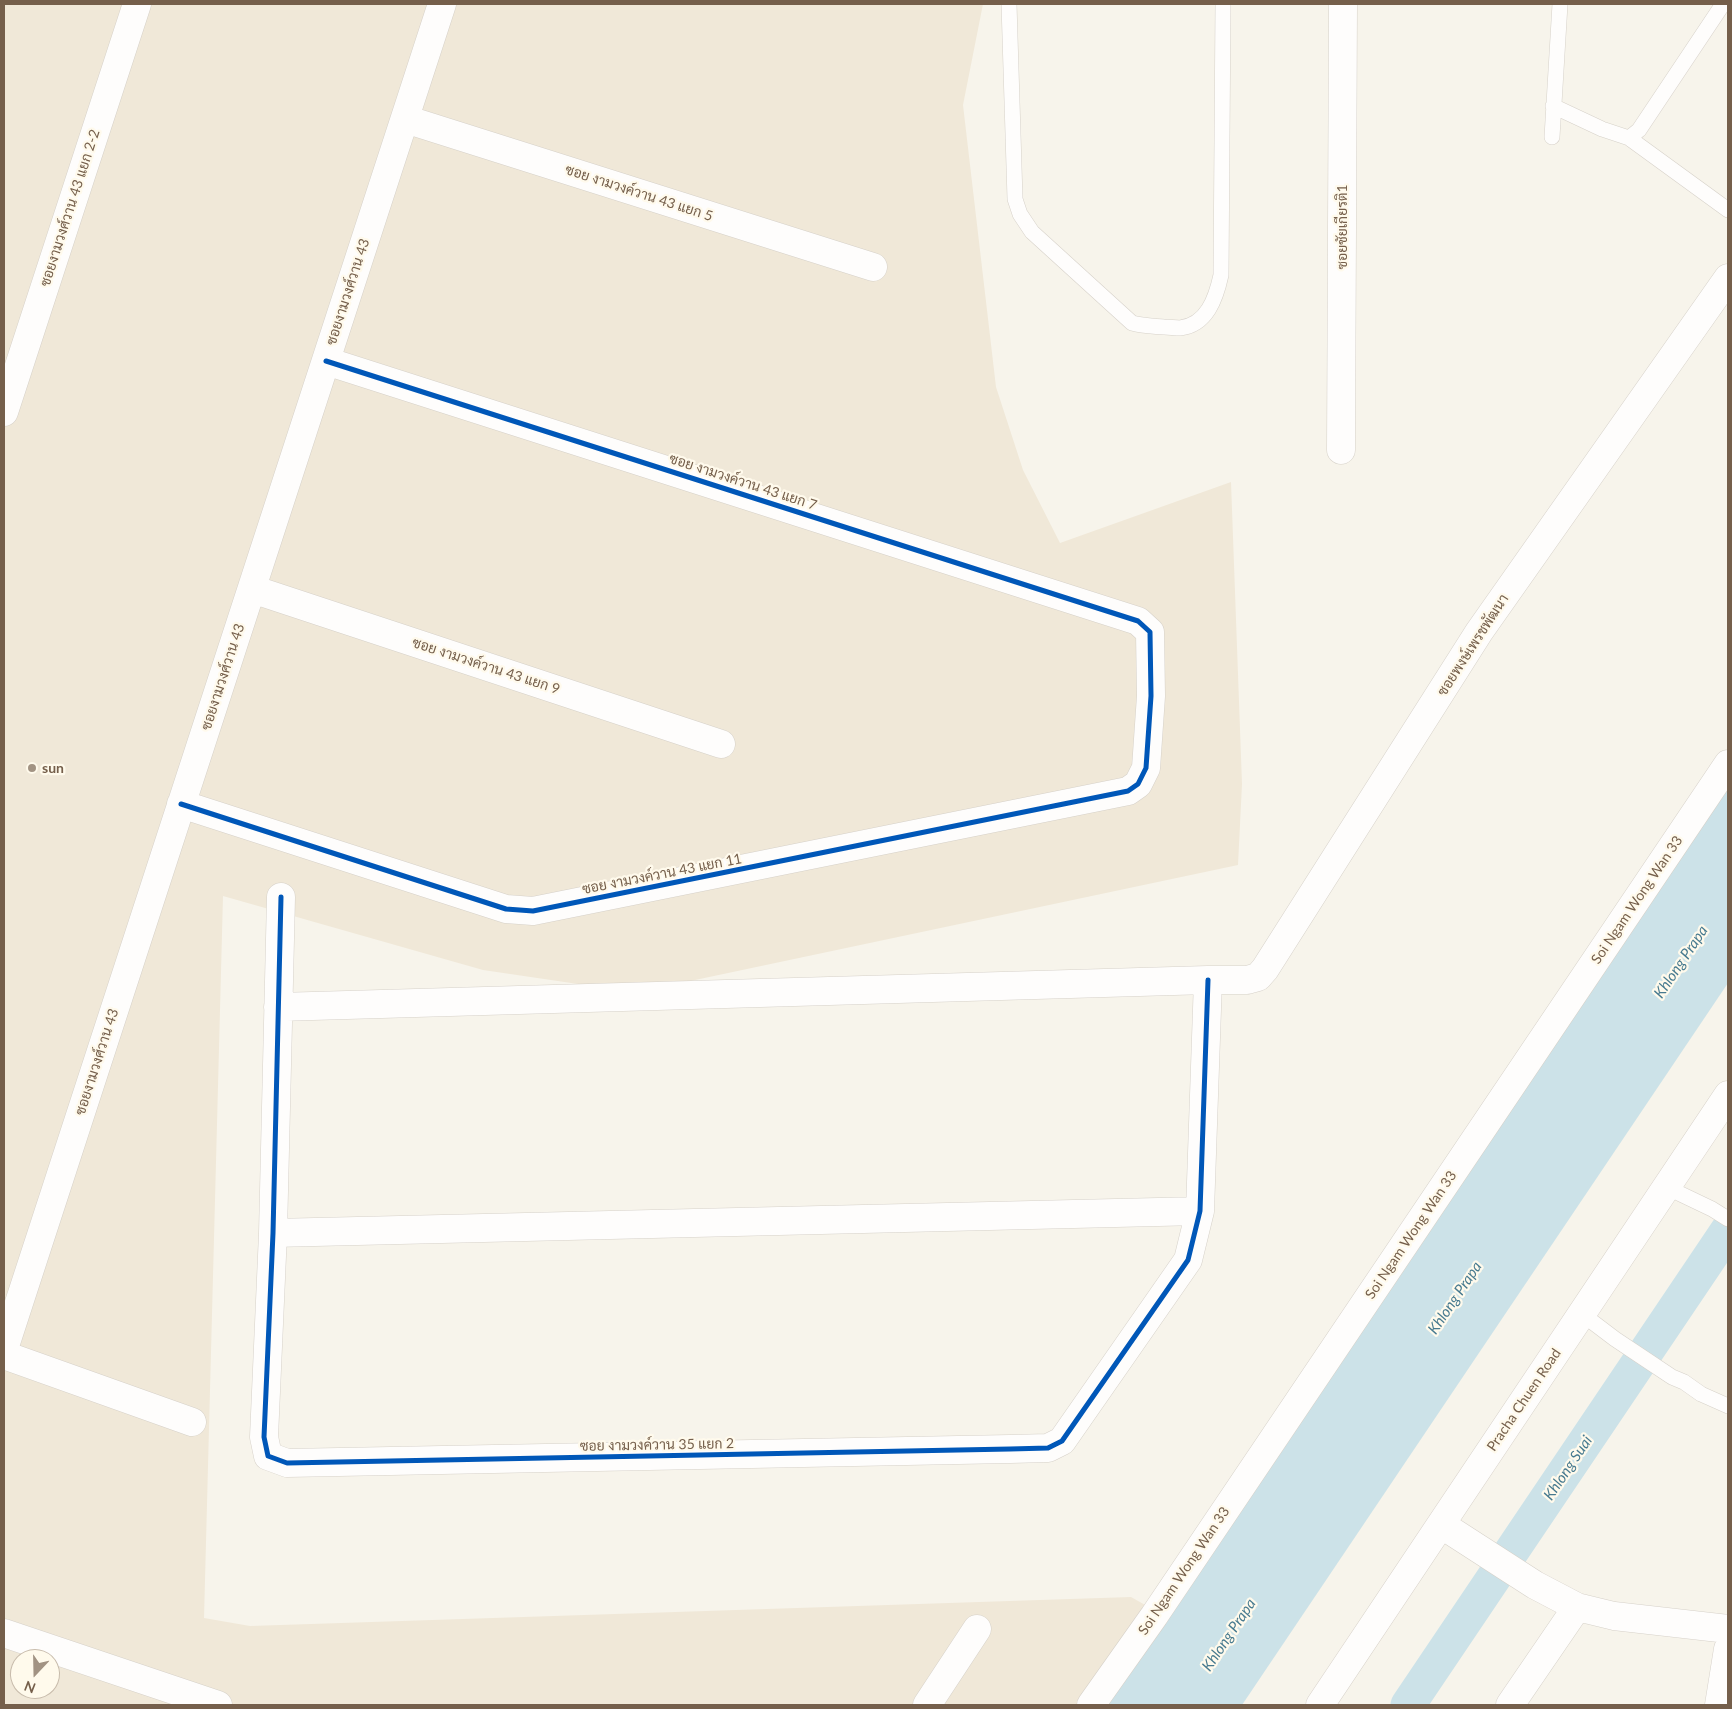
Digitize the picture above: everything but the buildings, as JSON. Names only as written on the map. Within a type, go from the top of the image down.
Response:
[{"type":"street","name":"ซอยงามวงศ์วาน 43 แยก 2-2","points":[[4,412],[137,4]]},
{"type":"street","name":"ซอยงามวงศ์วาน 43","points":[[4,1350],[442,4]]},
{"type":"street","name":"ซอยชัยเกียรติ1","points":[[1341,450],[1343,4]]},
{"type":"street","name":"ซอย งามวงค์วาน 43 แยก 5","points":[[405,118],[873,267]]},
{"type":"street","name":"ซอยพงษ์เพรชพัฒนา","points":[[278,1007],[1247,980],[1258,977],[1266,969],[1479,632],[1728,278]]},
{"type":"street","name":"ซอย งามวงค์วาน 43 แยก 7","points":[[326,361],[1138,621],[1150,632],[1151,696],[1146,768]]},
{"type":"street","name":"ซอย งามวงค์วาน 43 แยก 9","points":[[252,589],[721,744]]},
{"type":"street","name":"Soi Ngam Wong Wan 33","points":[[1092,1705],[1728,764]]},
{"type":"street","name":"ซอย งามวงค์วาน 43 แยก 11","points":[[181,804],[506,909],[533,911],[1128,791],[1138,784],[1146,768]]},
{"type":"street","points":[[281,897],[273,1233],[1200,1211],[1208,980]]},
{"type":"street","name":"Pracha Chuen Road","points":[[1320,1705],[1728,1095]]},
{"type":"street","name":"ซอย งามวงค์วาน 35 แยก 2","points":[[273,1233],[264,1437],[268,1456],[287,1463],[1048,1448],[1062,1441],[1188,1260],[1200,1211]]},
{"type":"street","points":[[4,1355],[192,1422]]},
{"type":"street","points":[[1442,1525],[1536,1585],[1577,1607],[1614,1616],[1728,1629]]},
{"type":"street","points":[[1510,1705],[1577,1607]]},
{"type":"street","points":[[927,1705],[977,1629]]},
{"type":"street","points":[[4,1633],[218,1705]]},
{"type":"street","points":[[1719,1705],[1728,1649]]},
{"type":"lane","points":[[1009,4],[1015,199],[1020,214],[1032,232],[1132,323],[1143,326],[1180,328],[1191,325],[1203,317],[1211,307],[1217,293],[1221,275],[1222,4]]},
{"type":"lane","points":[[1552,136],[1560,4]]},
{"type":"lane","points":[[1629,138],[1639,130],[1723,4]]},
{"type":"lane","points":[[1553,106],[1602,129],[1629,138],[1728,210]]},
{"type":"lane","points":[[1666,1187],[1712,1209],[1728,1219]]},
{"type":"lane","points":[[1582,1314],[1615,1339],[1672,1377],[1684,1382],[1701,1394],[1728,1406]]},
{"type":"shaded area","points":[[4,4],[983,4],[963,105],[996,387],[1023,470],[1060,543],[1231,482],[1242,784],[1238,865],[662,987],[612,989],[483,970],[223,896],[204,1618],[250,1626],[1131,1597],[1163,1615],[1101,1705],[4,1705]]},
{"type":"water","name":"Khlong Prapa","points":[[1728,776],[1728,983],[1242,1705],[1101,1705]]},
{"type":"waterway","name":"Khlong Suai","points":[[1408,1705],[1728,1230]]},
{"type":"cycle path","points":[[181,804],[506,909],[533,911],[1128,791],[1138,784],[1146,768],[1151,696],[1150,632],[1138,621],[326,361]]},
{"type":"cycle path","points":[[281,897],[273,1233],[264,1437],[268,1456],[287,1463],[1048,1448],[1062,1441],[1188,1260],[1200,1211],[1208,980]]},
{"type":"place","name":"sun","points":[[32,768]]}]
